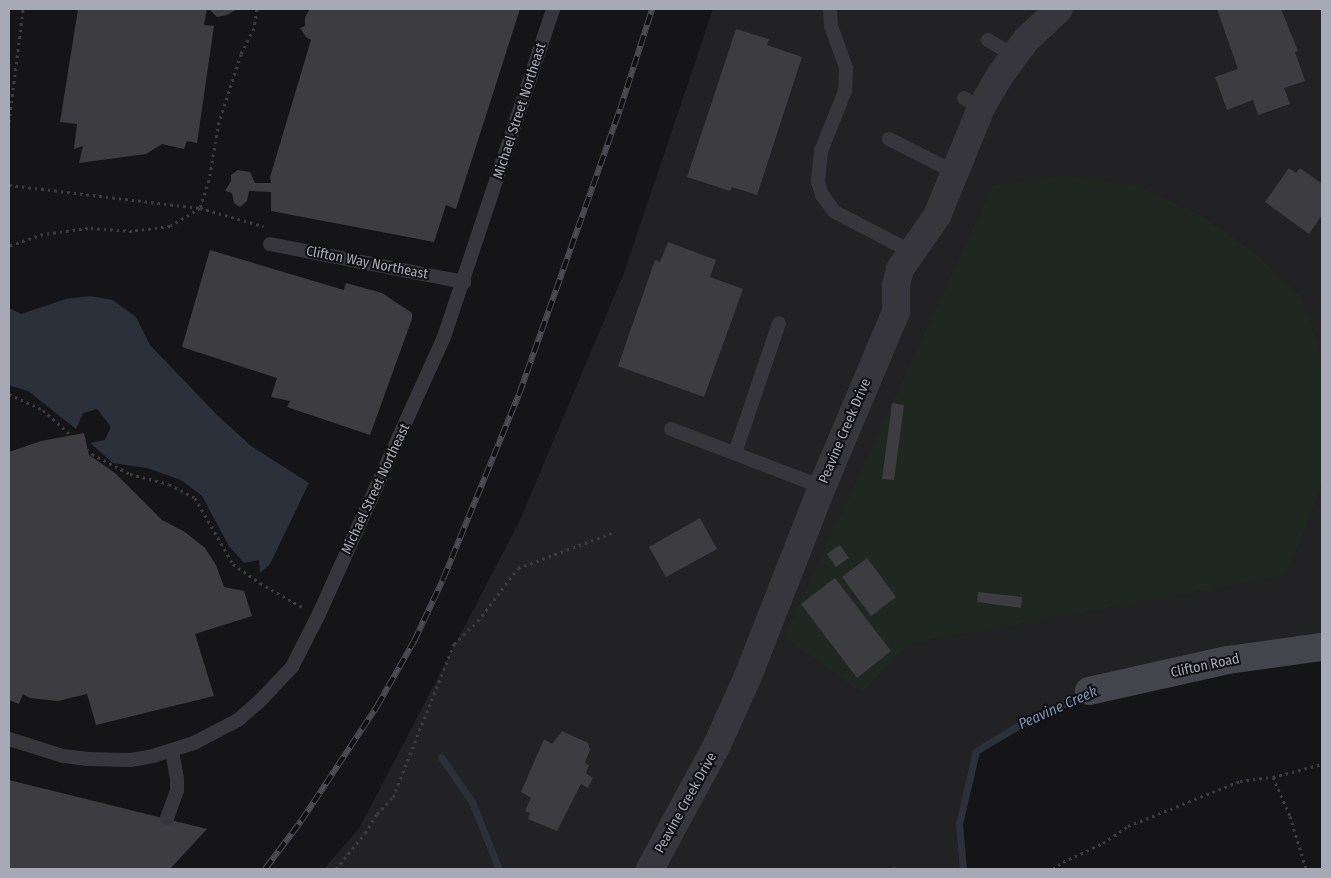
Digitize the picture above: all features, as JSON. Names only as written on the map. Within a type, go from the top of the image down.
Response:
[{"type":"main road","name":"Clifton Road","points":[[1089,691],[1228,660],[1322,646]]},
{"type":"street","name":"Peavine Creek Drive","points":[[650,869],[716,747],[748,676],[822,487],[896,312],[896,285],[900,269],[937,216],[954,172],[972,103],[1001,74],[1026,40],[1059,9]]},
{"type":"lane","name":"Michael Street Northeast","points":[[9,739],[63,756],[86,759],[131,760],[172,751],[215,733],[238,720],[259,702],[292,666],[318,616],[444,338],[553,9]]},
{"type":"lane","points":[[830,9],[831,26],[846,68],[845,91],[821,151],[818,182],[822,195],[835,212],[912,252]]},
{"type":"lane","points":[[988,40],[1014,56]]},
{"type":"lane","points":[[889,139],[954,172]]},
{"type":"lane","name":"Clifton Way Northeast","points":[[270,244],[464,282]]},
{"type":"lane","points":[[735,454],[779,323]]},
{"type":"lane","points":[[671,429],[822,487]]},
{"type":"lane","points":[[167,818],[177,790],[172,751]]},
{"type":"path","points":[[9,122],[23,9]]},
{"type":"path","points":[[9,246],[43,234],[88,228],[132,231],[170,226],[200,208],[209,180],[219,122],[241,54],[254,28],[257,9]]},
{"type":"path","points":[[9,185],[200,208],[273,229],[270,244]]},
{"type":"path","points":[[9,394],[43,410],[92,454],[130,474],[169,484],[195,498],[233,564],[260,583],[318,616]]},
{"type":"path","points":[[336,869],[365,834],[377,814],[393,797],[454,644],[478,621],[518,568],[612,533]]},
{"type":"path","points":[[1053,869],[1063,862],[1103,843],[1128,826],[1240,781],[1273,777],[1322,764]]},
{"type":"path","points":[[1273,777],[1290,816],[1306,869]]},
{"type":"path","points":[[893,869],[898,866]]},
{"type":"shaded area","points":[[713,9],[1322,9],[1322,647],[1089,691],[976,751],[959,824],[963,869],[324,869],[360,827],[520,520],[624,273]]},
{"type":"shaded area","points":[[1064,175],[1136,185],[1200,215],[1254,252],[1301,297],[1317,343],[1322,374],[1322,482],[1303,535],[1285,576],[908,644],[862,693],[784,637],[993,185]]},
{"type":"shaded area","points":[[90,296],[113,300],[136,317],[150,345],[217,415],[251,446],[309,483],[270,564],[260,573],[259,560],[244,563],[229,546],[202,496],[181,480],[147,468],[113,463],[90,443],[105,440],[111,427],[97,409],[83,413],[76,429],[28,391],[9,385],[9,308],[21,314],[66,299]]},
{"type":"building","points":[[78,9],[207,9],[204,25],[214,26],[197,143],[187,141],[184,149],[162,144],[146,154],[79,163],[83,146],[74,149],[77,124],[60,122]]},
{"type":"building","points":[[209,9],[237,9],[227,15],[217,17]]},
{"type":"building","points":[[310,9],[520,9],[456,209],[446,205],[434,242],[271,211],[271,192],[249,191],[247,201],[240,207],[234,203],[232,193],[225,191],[231,181],[231,175],[238,170],[250,172],[255,183],[271,183],[270,177],[311,40],[306,37],[300,28],[305,26],[305,17]]},
{"type":"building","points":[[1217,9],[1281,9],[1298,51],[1295,52],[1305,81],[1284,88],[1290,104],[1258,115],[1253,100],[1227,110],[1215,77],[1238,69]]},
{"type":"building","points":[[736,29],[769,39],[767,45],[802,57],[757,195],[732,187],[730,191],[687,177]]},
{"type":"building","points":[[1289,168],[1296,173],[1300,168],[1322,184],[1322,215],[1309,234],[1265,202]]},
{"type":"building","points":[[668,242],[716,260],[710,277],[743,289],[704,397],[618,366],[655,260],[660,262]]},
{"type":"building","points":[[210,250],[344,290],[346,283],[382,293],[412,313],[412,319],[370,435],[287,407],[290,401],[271,397],[277,378],[182,347]]},
{"type":"building","points":[[892,403],[904,405],[894,480],[882,479]]},
{"type":"building","points":[[84,433],[89,455],[115,473],[162,520],[185,532],[205,548],[216,565],[224,587],[244,591],[252,616],[195,634],[214,696],[96,725],[87,694],[58,701],[30,698],[23,694],[19,704],[9,700],[9,452],[41,441]]},
{"type":"building","points":[[700,518],[717,549],[666,577],[649,547]]},
{"type":"building","points":[[840,545],[849,558],[836,567],[827,554]]},
{"type":"building","points":[[867,558],[896,597],[871,616],[842,577]]},
{"type":"building","points":[[835,578],[891,651],[857,678],[801,604]]},
{"type":"building","points":[[978,592],[1022,597],[1021,608],[977,602]]},
{"type":"building","points":[[562,731],[588,743],[590,750],[585,763],[589,765],[586,773],[593,778],[588,788],[581,784],[557,831],[528,819],[530,813],[525,811],[531,798],[521,792],[544,739],[552,744]]},
{"type":"building","points":[[9,780],[207,829],[170,869],[9,869]]},
{"type":"waterway","name":"Peavine Creek","points":[[963,869],[959,824],[976,751],[1016,727],[1084,694]]},
{"type":"waterway","points":[[441,757],[472,802],[499,869]]},
{"type":"railway","points":[[265,869],[301,821],[377,706],[414,641],[443,579],[519,394],[620,109],[652,9]]}]
